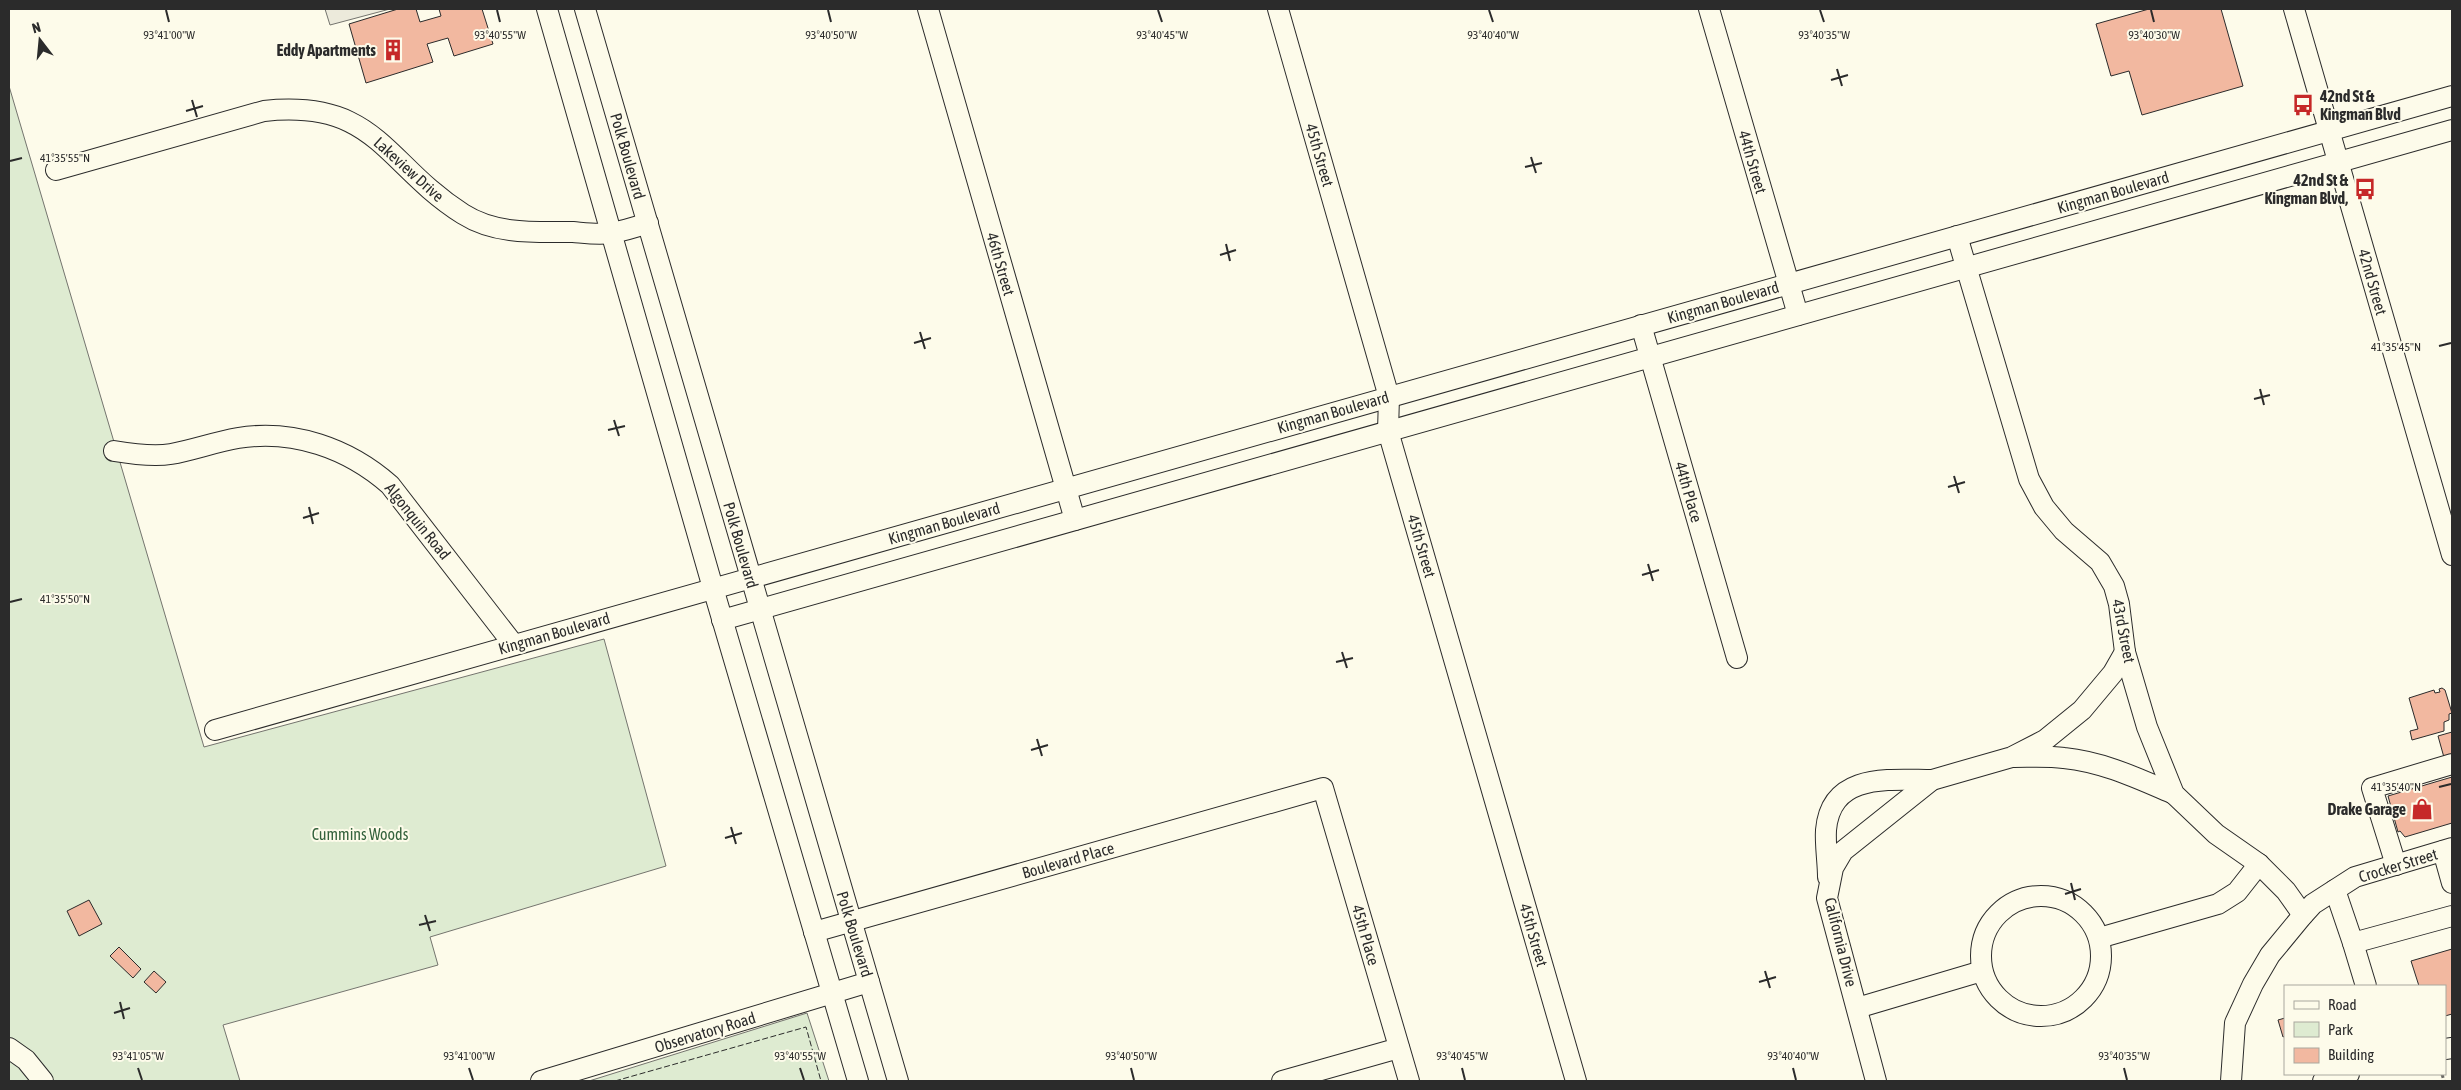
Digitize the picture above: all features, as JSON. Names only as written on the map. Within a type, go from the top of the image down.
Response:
[{"type":"street","points":[[546,9],[722,620],[858,1081]]},
{"type":"street","name":"Polk Boulevard","points":[[585,9],[898,1081]]},
{"type":"street","name":"46th Street","points":[[928,9],[1075,520]]},
{"type":"street","name":"45th Street","points":[[1278,9],[1389,397],[1388,431],[1576,1081]]},
{"type":"street","name":"44th Street","points":[[1709,9],[1798,315]]},
{"type":"street","name":"42nd Street","points":[[2294,9],[2452,555]]},
{"type":"street","name":"Kingman Boulevard","points":[[215,730],[2452,96]]},
{"type":"street","name":"Lakeview Drive","points":[[56,170],[264,111],[292,108],[320,111],[348,120],[377,138],[443,200],[464,215],[488,226],[514,231],[611,233],[648,223]]},
{"type":"street","name":"Kingman Boulevard","points":[[722,620],[2452,130]]},
{"type":"street","name":"43rd Street","points":[[1958,236],[2029,479],[2044,507],[2064,531],[2100,562],[2114,586],[2119,604],[2125,652],[2147,727],[2174,794],[2216,834],[2259,864],[2286,891],[2303,915]]},
{"type":"street","name":"44th Place","points":[[1641,325],[1737,658]]},
{"type":"street","name":"Algonquin Road","points":[[114,451],[133,454],[169,454],[256,436],[304,440],[346,454],[390,484],[514,645]]},
{"type":"street","name":"California Drive","points":[[1876,1081],[1827,898],[1833,868],[1843,851],[1932,780],[2012,757],[2045,740],[2082,710],[2113,673],[2125,652]]},
{"type":"street","name":"California Drive","points":[[2012,757],[2064,758],[2090,762],[2115,769],[2174,794]]},
{"type":"street","points":[[2396,865],[2372,788],[2452,764]]},
{"type":"street","points":[[1829,884],[1826,829],[1832,808],[1846,791],[1865,782],[1932,780]]},
{"type":"street","name":"Boulevard Place","points":[[814,932],[1323,788]]},
{"type":"street","name":"45th Place","points":[[1323,788],[1409,1081]]},
{"type":"street","points":[[2448,850],[2452,883]]},
{"type":"street","name":"Crocker Street","points":[[2231,1081],[2235,1023],[2253,984],[2270,955],[2313,904],[2355,877],[2448,850]]},
{"type":"street","points":[[2099,938],[2218,904],[2237,892],[2259,864]]},
{"type":"street","points":[[2336,890],[2366,985]]},
{"type":"street","points":[[2044,896],[2061,899],[2077,908],[2090,920],[2099,938],[2101,953],[2099,971],[2095,982],[2077,1003],[2070,1008],[2051,1015],[2032,1015],[2013,1009],[1997,997],[1982,971],[1982,941],[1994,918],[2009,905],[2026,898],[2044,896]]},
{"type":"street","points":[[2353,942],[2452,916]]},
{"type":"street","points":[[1857,1008],[1982,971]]},
{"type":"street","name":"Observatory Road","points":[[541,1081],[869,982]]},
{"type":"street","points":[[9,1048],[26,1060],[43,1081]]},
{"type":"street","points":[[1282,1081],[1399,1048]]},
{"type":"street","points":[[2323,1081],[2345,1075]]},
{"type":"green space","name":"Cummins Woods","points":[[9,86],[204,747],[604,639],[666,866],[430,937],[438,965],[223,1025],[240,1081],[9,1081]]},
{"type":"green space","points":[[807,1013],[829,1081],[589,1081]]},
{"type":"shaded area","points":[[325,9],[390,9],[330,25]]},
{"type":"building","name":"Eddy Apartments","points":[[398,9],[416,9],[420,22],[441,16],[439,9],[482,9],[493,44],[454,56],[448,38],[427,44],[433,62],[366,83],[349,24]]},
{"type":"building","points":[[2149,9],[2221,9],[2243,86],[2142,115],[2129,71],[2111,76],[2096,24]]},
{"type":"building","points":[[2439,689],[2445,690],[2452,713],[2449,714],[2449,720],[2444,722],[2444,731],[2412,740],[2410,731],[2418,729],[2409,698],[2434,690],[2435,693],[2440,692]]},
{"type":"building","points":[[2452,732],[2452,759],[2445,761],[2438,736]]},
{"type":"building","name":"Drake Garage","points":[[2452,777],[2452,823],[2405,837],[2400,831],[2398,832],[2388,796]]},
{"type":"building","points":[[89,900],[102,924],[79,936],[67,911]]},
{"type":"building","points":[[119,947],[141,969],[133,978],[110,956]]},
{"type":"building","points":[[2452,949],[2452,1014],[2446,1016],[2446,985],[2419,985],[2411,961]]},
{"type":"building","points":[[154,971],[166,982],[156,993],[144,982]]},
{"type":"building","points":[[2284,1018],[2283,1037],[2278,1020]]},
{"type":"fence","points":[[615,1081],[806,1027],[821,1081]]},
{"type":"place","name":"Eddy Apartments","points":[[393,50]]},
{"type":"place","name":"42nd St & Kingman Blvd","points":[[2303,105]]},
{"type":"place","name":"42nd St & Kingman Blvd,","points":[[2365,189]]},
{"type":"place","name":"Drake Garage","points":[[2422,809]]}]
